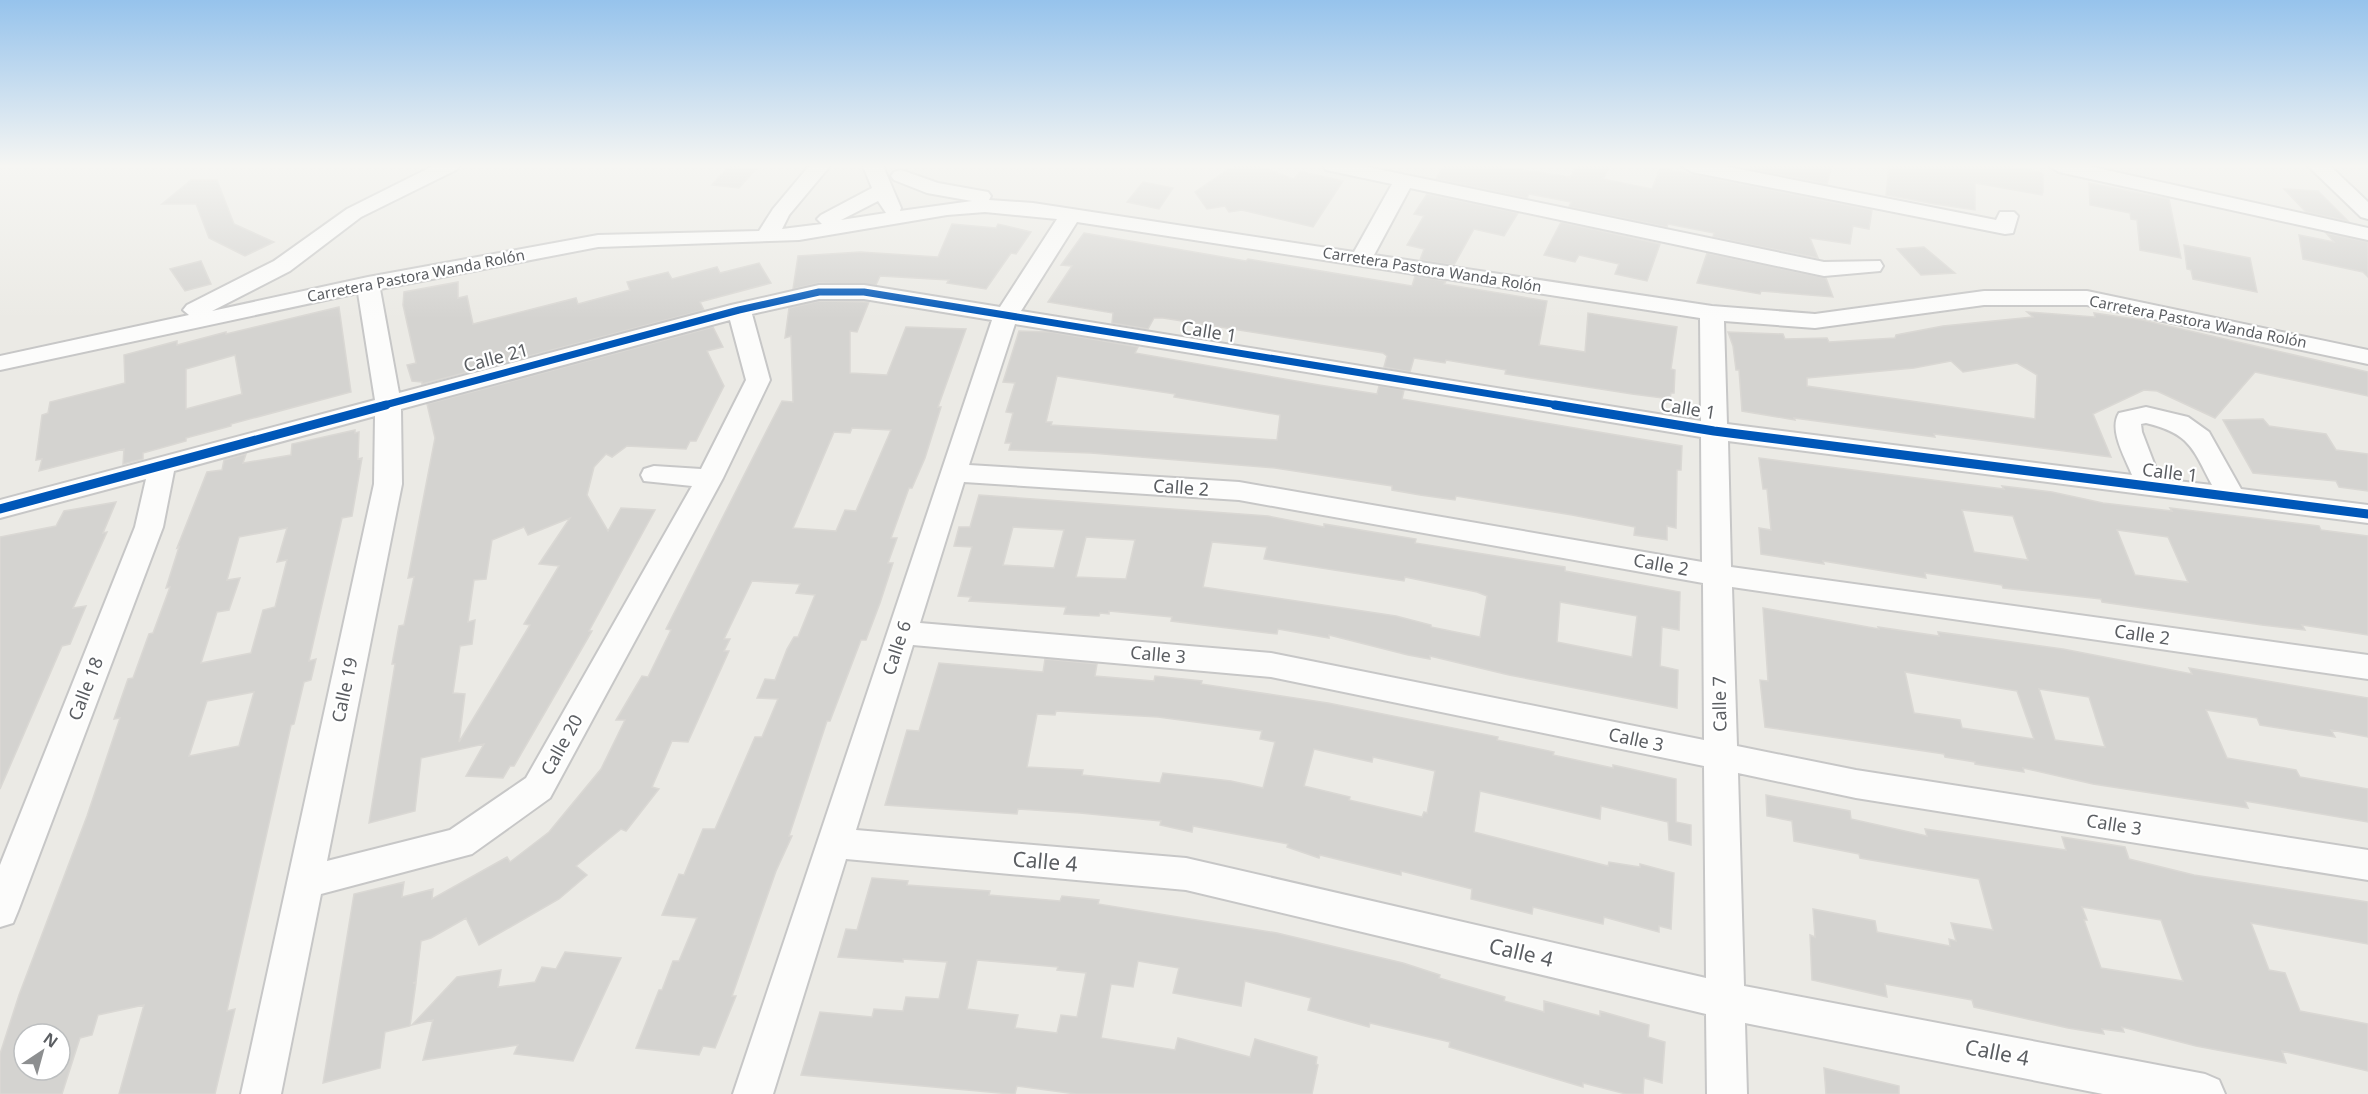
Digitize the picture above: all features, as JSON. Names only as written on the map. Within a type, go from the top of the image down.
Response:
[{"type":"street","points":[[158,328],[282,266],[348,217]]},
{"type":"street","points":[[778,236],[782,217]]},
{"type":"street","points":[[778,236],[829,217]]},
{"type":"street","name":"Carretera Pastora Wanda Rolón","points":[[0,363],[368,284],[598,241],[778,236],[896,217]]},
{"type":"street","name":"Calle 6","points":[[753,1094],[1006,315],[1069,217]]},
{"type":"street","name":"Carretera Pastora Wanda Rolón","points":[[1077,217],[1712,314],[1815,321],[1984,298],[2087,298],[2368,357]]},
{"type":"street","points":[[1361,259],[1384,217]]},
{"type":"street","points":[[1576,217],[1824,269],[1872,266]]},
{"type":"street","points":[[1950,217],[2005,228],[2007,217]]},
{"type":"street","points":[[2291,217],[2368,234]]},
{"type":"street","name":"Calle 19","points":[[261,1094],[388,484],[388,404],[368,284]]},
{"type":"street","name":"Calle 21","points":[[0,509],[739,310],[819,292],[864,292],[1006,315]]},
{"type":"street","name":"Calle 20","points":[[304,883],[460,843],[538,788],[710,477],[758,380],[739,310]]},
{"type":"street","name":"Calle 7","points":[[1712,314],[1727,1094]]},
{"type":"street","name":"Calle 1","points":[[1006,315],[1714,430],[2368,514]]},
{"type":"street","name":"Calle 1","points":[[2150,487],[2128,432],[2128,419],[2146,415],[2179,423],[2200,438],[2232,497]]},
{"type":"street","name":"Calle 18","points":[[0,911],[149,526],[162,465]]},
{"type":"street","name":"Calle 2","points":[[953,473],[1239,491],[1718,574],[2368,667]]},
{"type":"street","points":[[654,475],[710,477]]},
{"type":"street","name":"Calle 3","points":[[902,633],[1271,665],[1867,785],[2368,866]]},
{"type":"street","name":"Calle 4","points":[[833,843],[1186,874],[1726,1001],[2205,1094]]},
{"type":"building","points":[[201,217],[231,217],[234,224],[274,242],[245,256],[209,238]]},
{"type":"building","points":[[1271,217],[1319,217],[1313,227]]},
{"type":"building","points":[[1423,217],[1516,217],[1504,236],[1474,229],[1454,265],[1420,260],[1424,249],[1407,245]]},
{"type":"building","points":[[1618,217],[1871,217],[1869,229],[1853,226],[1850,244],[1810,238],[1818,258],[1713,237],[1714,233],[1668,224],[1667,227]]},
{"type":"building","points":[[2131,217],[2173,217],[2181,258],[2140,250],[2137,220]]},
{"type":"building","points":[[2330,217],[2344,217],[2348,221]]},
{"type":"building","points":[[1561,222],[1660,244],[1647,281],[1615,274],[1619,264],[1579,255],[1575,262],[1544,255]]},
{"type":"building","points":[[952,224],[996,228],[998,224],[1031,232],[1016,254],[1011,253],[986,289],[947,283],[949,280],[880,276],[876,285],[819,283],[793,289],[798,256],[860,252],[938,257]]},
{"type":"building","points":[[1084,233],[1412,286],[1415,276],[1446,281],[1444,284],[1547,301],[1539,345],[1585,352],[1588,313],[1677,327],[1671,369],[1675,370],[1674,393],[1671,393],[1670,399],[1632,394],[1505,374],[1506,370],[1446,360],[1445,363],[1414,358],[1410,372],[1384,367],[1387,356],[1383,353],[1163,318],[1154,318],[1148,329],[1112,323],[1113,313],[1048,302],[1072,266],[1061,265]]},
{"type":"building","points":[[2326,233],[2368,242],[2368,277],[2363,272],[2303,259],[2299,235],[2334,242]]},
{"type":"building","points":[[2184,245],[2250,258],[2257,292],[2193,279],[2191,270],[2187,269]]},
{"type":"building","points":[[1924,247],[1955,273],[1921,275],[1897,249]]},
{"type":"building","points":[[1707,253],[1826,278],[1833,297],[1761,291],[1760,294],[1697,283]]},
{"type":"building","points":[[201,261],[211,284],[185,291],[170,269]]},
{"type":"building","points":[[759,263],[771,283],[700,302],[704,310],[422,384],[422,382],[412,381],[407,365],[416,363],[403,305],[404,292],[458,282],[458,298],[467,296],[473,324],[576,298],[578,304],[630,290],[627,282],[668,272],[672,279],[717,267],[720,273]]},
{"type":"building","points":[[819,301],[869,302],[857,332],[850,331],[850,373],[887,375],[906,327],[966,329],[938,407],[941,407],[925,458],[912,488],[909,488],[891,538],[897,538],[888,563],[893,563],[880,603],[866,640],[861,640],[830,721],[827,721],[789,836],[792,836],[776,871],[732,996],[736,996],[715,1048],[703,1046],[699,1055],[636,1048],[659,990],[662,990],[673,961],[679,961],[697,918],[662,915],[679,874],[684,875],[703,829],[715,829],[755,737],[762,737],[778,699],[757,698],[765,679],[775,680],[787,649],[794,637],[798,637],[815,595],[796,593],[800,584],[752,581],[724,639],[730,639],[724,651],[729,651],[688,742],[672,741],[652,787],[659,789],[626,831],[621,829],[576,866],[587,875],[559,899],[479,945],[466,918],[431,938],[421,941],[416,982],[413,983],[416,983],[410,1026],[385,1032],[380,1068],[323,1083],[354,894],[404,882],[402,897],[433,889],[432,899],[507,857],[510,862],[549,832],[601,769],[625,720],[616,720],[642,676],[648,677],[671,630],[666,629],[782,401],[793,402],[791,336],[785,338],[789,308]],"holes":[[[852,428],[891,430],[856,511],[845,510],[836,531],[793,528],[834,432],[850,433]]]},
{"type":"building","points":[[339,307],[351,392],[186,438],[186,441],[143,453],[143,459],[123,464],[124,449],[39,471],[42,459],[36,460],[42,415],[48,413],[50,402],[125,383],[124,355],[177,341],[177,345],[226,332],[226,334]],"holes":[[[235,355],[242,394],[186,409],[186,369]]]},
{"type":"building","points":[[2027,312],[2095,317],[2094,313],[2142,320],[2368,372],[2368,396],[2255,372],[2215,418],[2157,391],[2144,390],[2093,414],[2111,457],[1934,434],[1935,437],[1794,418],[1795,420],[1742,411],[1739,370],[1736,370],[1733,346],[1728,332],[1783,334],[1785,339],[1827,338],[1829,342],[1895,338],[1896,335],[1943,326],[2033,317]],"holes":[[[1951,361],[1963,372],[2017,363],[2037,375],[2035,419],[1807,386],[1807,378],[1914,368]]]},
{"type":"building","points":[[713,327],[723,347],[707,351],[724,386],[696,441],[690,441],[686,449],[627,446],[612,457],[606,454],[594,467],[587,495],[608,531],[621,508],[655,510],[589,631],[592,631],[514,766],[510,766],[503,778],[466,776],[484,744],[421,758],[415,811],[369,823],[395,664],[392,664],[399,626],[404,625],[414,577],[408,578],[435,438],[427,404]],"holes":[[[570,518],[539,564],[559,566],[524,624],[530,625],[459,742],[465,694],[453,693],[460,646],[472,644],[475,620],[468,622],[474,580],[486,579],[492,540],[524,527],[528,535]]]},
{"type":"building","points":[[1019,331],[1051,332],[1138,347],[1135,353],[1377,394],[1379,386],[1404,390],[1402,399],[1682,446],[1681,470],[1677,470],[1676,528],[1667,526],[1667,540],[1634,535],[1635,527],[1572,515],[1456,496],[1455,500],[1420,495],[1392,490],[1392,486],[1275,468],[1091,453],[1009,450],[1011,443],[1005,443],[1013,413],[1006,412],[1015,383],[1003,382]],"holes":[[[1057,376],[1175,394],[1174,397],[1280,415],[1277,440],[1051,425],[1052,422],[1046,422]]]},
{"type":"building","points":[[2263,419],[2269,426],[2326,434],[2336,450],[2368,454],[2368,491],[2339,487],[2336,481],[2253,473],[2223,420]]},
{"type":"building","points":[[355,430],[355,433],[359,432],[358,459],[362,458],[352,516],[342,518],[309,661],[316,659],[311,680],[304,682],[294,724],[291,725],[227,1011],[235,1009],[215,1094],[119,1094],[144,1005],[98,1015],[92,1035],[80,1038],[72,1063],[72,1022],[12,1022],[12,1082],[66,1082],[62,1094],[0,1094],[0,1054],[19,995],[87,816],[120,718],[114,719],[128,679],[133,678],[149,634],[153,633],[170,587],[166,588],[179,547],[177,548],[207,472],[222,470],[224,460],[246,454],[243,463],[291,455],[292,444]],"holes":[[[287,528],[277,562],[287,560],[275,607],[263,610],[251,653],[201,663],[217,612],[229,610],[240,578],[227,580],[239,537]],[[254,692],[239,746],[189,756],[207,701]]]},
{"type":"building","points":[[1759,458],[2004,489],[2002,486],[2052,492],[2103,503],[2172,511],[2170,508],[2319,526],[2321,530],[2368,536],[2368,635],[2302,625],[2305,630],[2262,625],[2102,602],[2101,599],[2003,588],[2002,585],[1925,573],[1926,578],[1823,561],[1824,564],[1761,554],[1759,528],[1771,530],[1767,489],[1763,489]],"holes":[[[1962,510],[2013,516],[2028,560],[1974,552]],[[2117,530],[2168,537],[2188,582],[2135,575]]]},
{"type":"building","points":[[979,495],[1268,516],[1324,527],[1324,524],[1416,539],[1415,543],[1565,567],[1565,571],[1680,592],[1679,630],[1662,627],[1660,666],[1678,670],[1677,708],[1509,675],[1430,656],[1430,659],[1408,655],[1329,635],[1329,638],[1278,629],[1277,634],[1171,621],[1172,617],[1109,611],[1109,614],[1100,613],[1099,616],[1064,614],[1066,607],[969,601],[971,597],[958,596],[972,547],[954,546],[959,527],[970,527]],"holes":[[[1013,527],[1064,530],[1054,568],[1003,565]],[[1086,537],[1135,540],[1126,579],[1076,577]],[[1212,542],[1267,547],[1264,559],[1404,581],[1405,577],[1487,596],[1480,637],[1431,627],[1431,625],[1396,616],[1203,587]],[[1560,602],[1637,616],[1632,657],[1557,642]]]},
{"type":"building","points":[[116,502],[103,533],[107,532],[73,608],[86,606],[70,644],[62,646],[0,789],[0,537],[56,526],[64,511]]},
{"type":"building","points":[[1763,608],[1879,629],[1878,627],[1939,636],[1938,632],[2063,649],[2192,674],[2189,668],[2368,698],[2368,737],[2331,730],[2335,737],[2260,725],[2257,718],[2206,710],[2227,758],[2296,770],[2300,777],[2368,789],[2368,822],[2245,801],[2248,808],[2093,784],[2023,768],[2024,772],[1975,764],[1975,762],[1945,757],[1944,754],[1765,727],[1760,680],[1768,681]],"holes":[[[1905,672],[2017,691],[2034,739],[1962,728],[1960,720],[1914,713]],[[2039,689],[2089,697],[2105,747],[2055,740]]]},
{"type":"building","points":[[1045,659],[1097,664],[1095,676],[1154,681],[1155,676],[1202,681],[1201,684],[1328,703],[1498,737],[1497,740],[1554,752],[1553,755],[1676,779],[1676,822],[1691,825],[1691,845],[1669,840],[1668,822],[1601,806],[1600,819],[1480,791],[1474,832],[1608,866],[1609,862],[1640,867],[1640,864],[1674,873],[1671,929],[1659,926],[1659,932],[1604,917],[1603,924],[1533,907],[1532,914],[1471,899],[1472,889],[1401,871],[1401,875],[1320,855],[1319,858],[1287,847],[1288,844],[1193,826],[1192,832],[1160,825],[1161,821],[1080,813],[1018,809],[1017,814],[885,805],[907,730],[919,731],[939,663],[1043,672]],"holes":[[[1056,711],[1158,717],[1262,731],[1260,739],[1275,742],[1263,788],[1231,781],[1163,773],[1160,783],[1082,775],[1083,770],[1027,767],[1037,714],[1055,715]],[[1314,749],[1372,762],[1373,757],[1435,771],[1427,813],[1424,812],[1422,817],[1349,800],[1350,797],[1304,786]]]},
{"type":"building","points":[[1766,795],[1850,811],[1851,819],[1927,836],[1925,829],[2066,850],[2062,837],[2125,847],[2129,859],[2194,875],[2368,902],[2368,944],[2251,923],[2269,970],[2285,973],[2300,1011],[2368,1024],[2368,1071],[2282,1051],[2286,1063],[2196,1046],[2122,1027],[2124,1032],[2102,1029],[2104,1034],[2068,1028],[1974,1007],[1972,1000],[1885,984],[1887,997],[1812,980],[1810,935],[1815,937],[1813,909],[1875,921],[1877,932],[1950,946],[1949,939],[1956,941],[1951,923],[1993,930],[1979,879],[1860,858],[1859,854],[1794,841],[1792,821],[1767,816]],"holes":[[[2082,907],[2161,920],[2183,981],[2101,968],[2084,920],[2087,920]]]},
{"type":"building","points":[[872,878],[908,881],[907,885],[990,891],[989,895],[1060,901],[1062,896],[1099,900],[1098,904],[1277,933],[1403,963],[1440,975],[1439,978],[1505,997],[1504,1001],[1544,1012],[1544,1001],[1600,1016],[1600,1011],[1649,1025],[1648,1037],[1665,1042],[1662,1083],[1644,1078],[1643,1094],[1626,1094],[1583,1083],[1583,1087],[1449,1047],[1450,1042],[1370,1023],[1369,1027],[1308,1010],[1311,998],[1245,981],[1241,1006],[1173,993],[1179,968],[1138,961],[1133,987],[1111,984],[1101,1038],[1175,1050],[1178,1038],[1250,1057],[1255,1039],[1317,1057],[1316,1064],[1318,1065],[1312,1094],[1076,1094],[1017,1086],[1015,1094],[1011,1094],[801,1075],[820,1012],[872,1017],[874,1009],[903,1011],[906,997],[939,999],[947,962],[903,959],[903,962],[838,957],[846,929],[857,930]],"holes":[[[977,960],[1058,967],[1057,970],[1086,973],[1077,1017],[1061,1015],[1057,1033],[1015,1028],[1018,1015],[967,1009]]]},
{"type":"building","points":[[565,952],[621,958],[573,1061],[514,1054],[518,1045],[423,1060],[433,1020],[412,1025],[457,977],[501,970],[498,987],[535,982],[542,967],[556,969]]},
{"type":"building","points":[[1824,1068],[1899,1086],[1899,1094],[1826,1094]]},
{"type":"cycle path","points":[[0,509],[739,310],[819,292],[864,292],[1714,431],[2368,514]]}]
